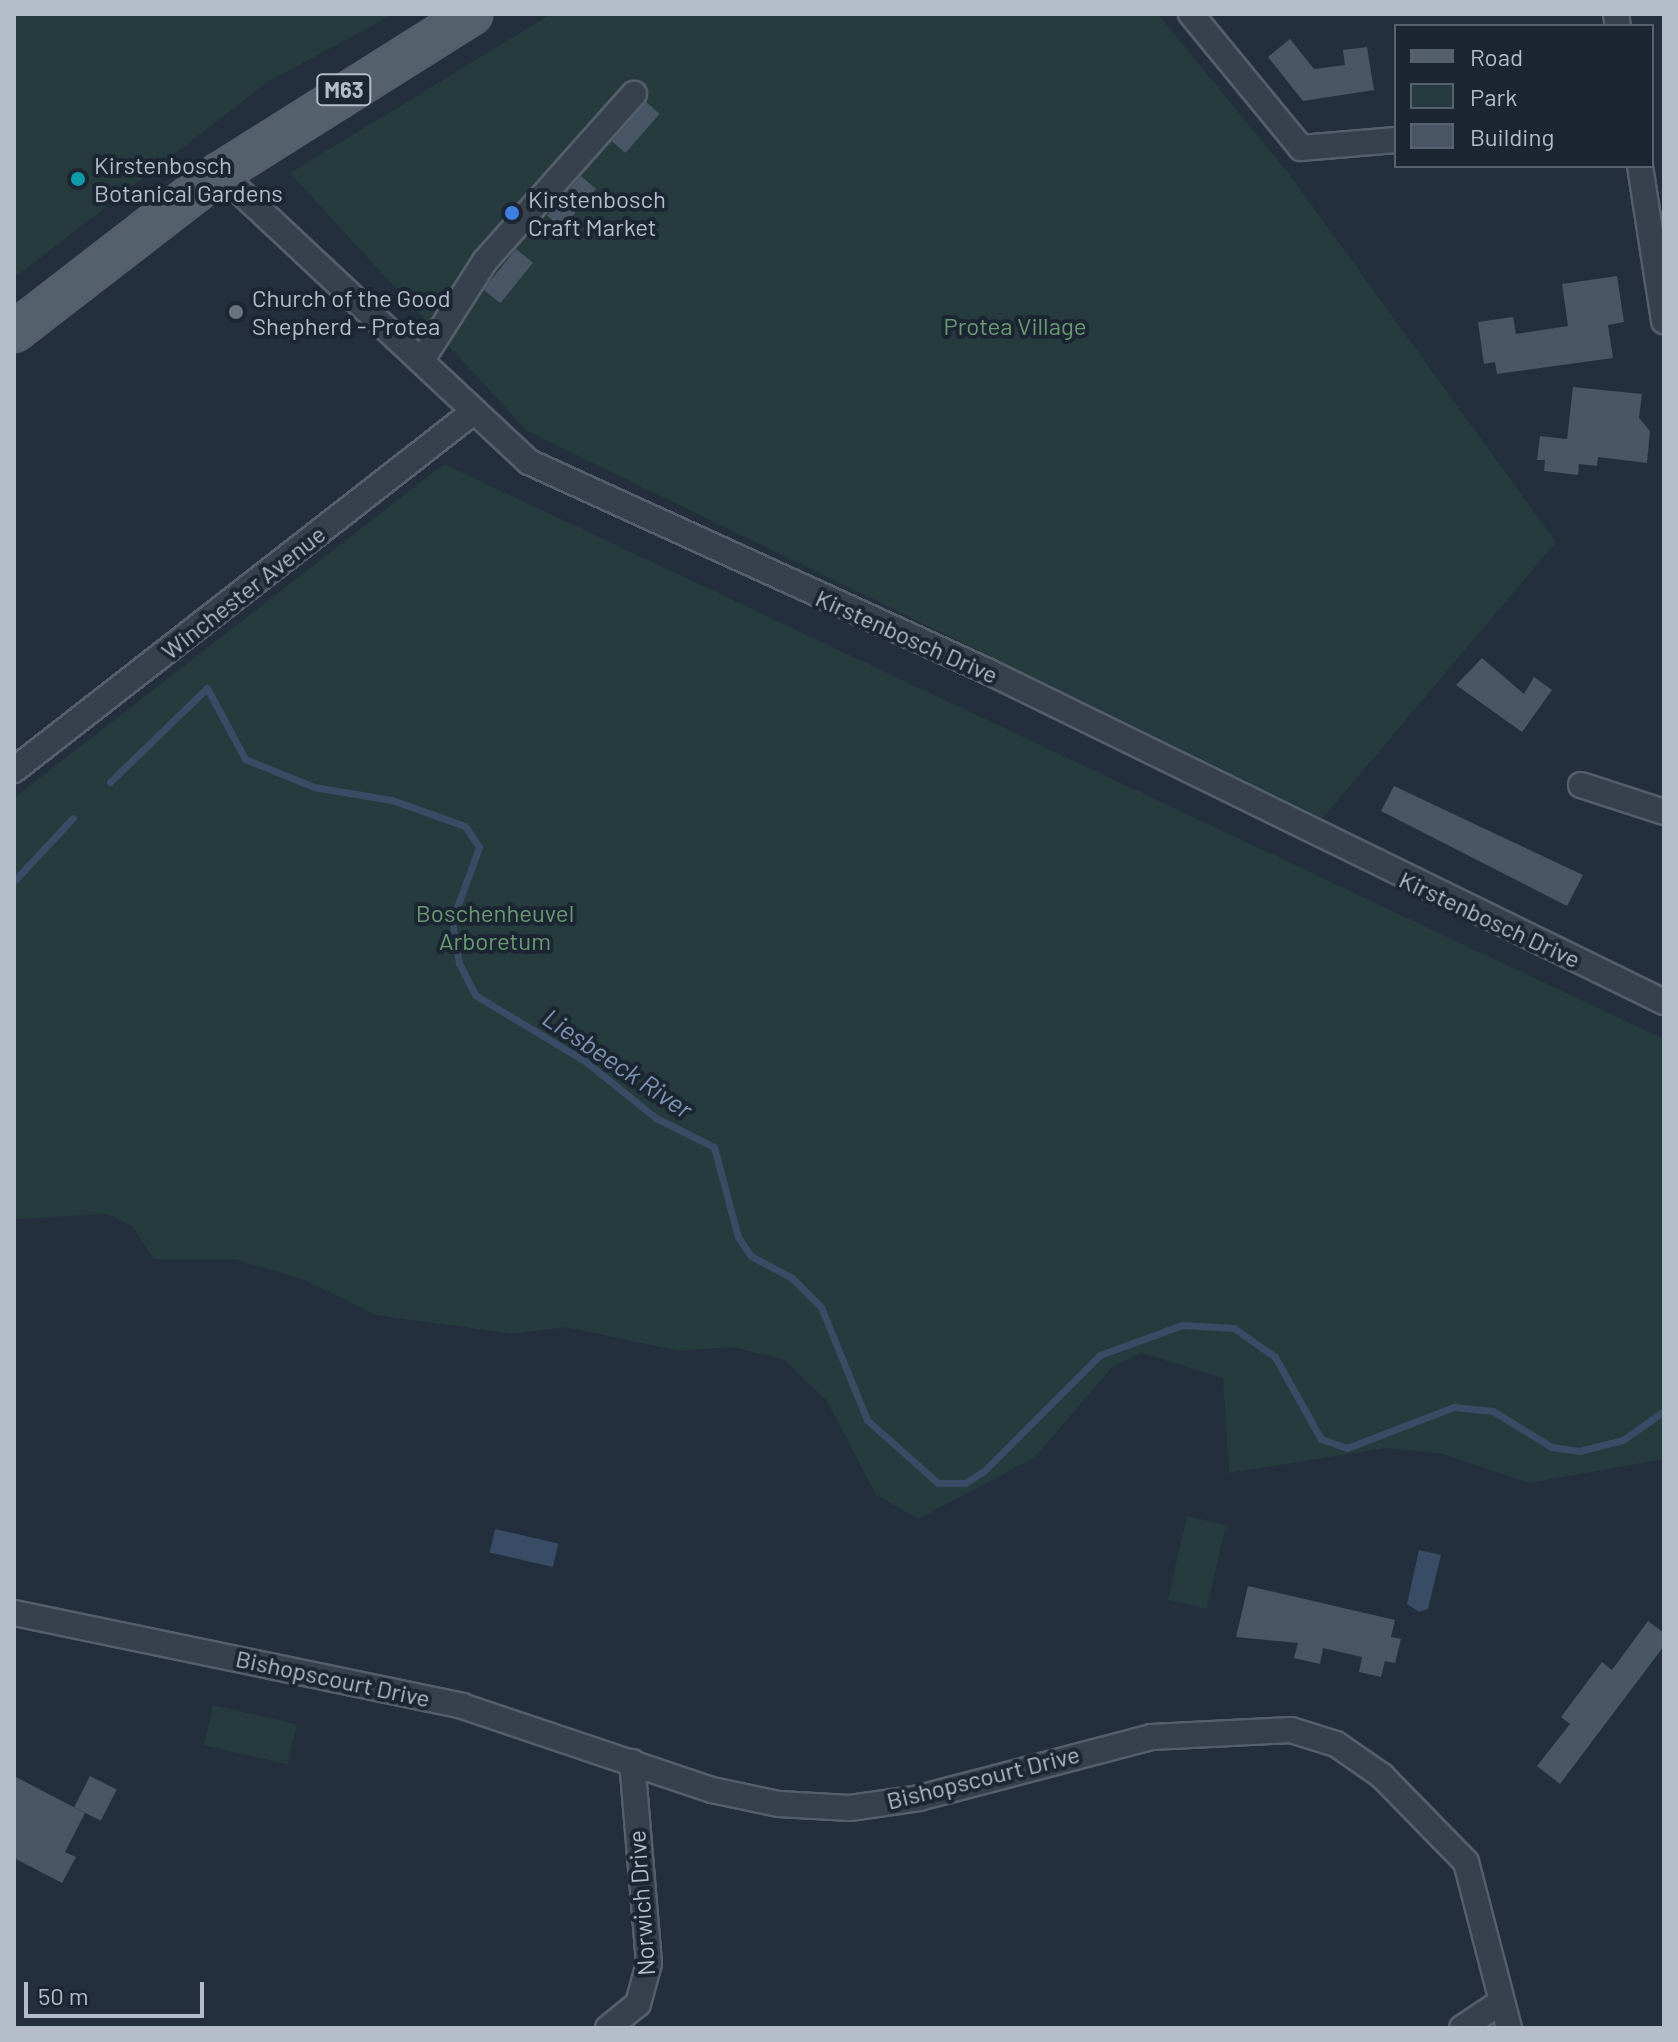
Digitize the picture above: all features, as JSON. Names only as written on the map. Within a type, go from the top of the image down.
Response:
[{"type":"main road","name":"M63","points":[[14,332],[220,173],[472,14]]},
{"type":"street","points":[[1191,14],[1301,148],[1394,140]]},
{"type":"street","points":[[423,358],[485,261],[634,94]]},
{"type":"street","points":[[1640,168],[1664,321]]},
{"type":"street","name":"Kirstenbosch Drive","points":[[220,173],[423,358],[472,413],[529,462],[604,502],[987,671],[1664,1002]]},
{"type":"street","name":"Winchester Avenue","points":[[14,770],[472,413]]},
{"type":"street","points":[[1581,785],[1664,812]]},
{"type":"street","name":"Bishopscourt Drive","points":[[14,1613],[462,1706],[724,1793],[850,1808],[919,1798],[1151,1737],[1291,1730],[1336,1744],[1382,1776],[1466,1862],[1486,1917],[1498,2004],[1509,2028]]},
{"type":"street","name":"Norwich Drive","points":[[608,2028],[638,2004],[649,1963],[632,1762]]},
{"type":"street","points":[[1462,2028],[1498,2004]]},
{"type":"green space","name":"Kirstenbosch Botanical Gardens","points":[[14,14],[394,14],[269,81],[14,278]]},
{"type":"green space","name":"Protea Village","points":[[551,14],[1158,14],[1289,174],[1556,542],[1323,818],[527,431],[290,173]]},
{"type":"green space","name":"Boschenheuvel Arboretum","points":[[444,464],[1664,1039],[1664,1459],[1530,1483],[1440,1453],[1385,1448],[1229,1473],[1223,1378],[1141,1353],[1112,1367],[1034,1458],[918,1519],[876,1495],[827,1401],[785,1360],[732,1347],[679,1351],[566,1327],[513,1334],[376,1315],[304,1280],[235,1259],[154,1259],[133,1227],[108,1214],[14,1219],[14,798]]},
{"type":"green space","points":[[1187,1516],[1226,1525],[1207,1609],[1168,1600]]},
{"type":"green space","points":[[213,1705],[297,1724],[288,1764],[204,1745]]},
{"type":"water","points":[[495,1529],[558,1544],[553,1567],[490,1552]]},
{"type":"water","points":[[1419,1550],[1441,1555],[1428,1609],[1419,1612],[1407,1604]]},
{"type":"building","points":[[1290,39],[1314,69],[1345,65],[1343,50],[1367,47],[1374,90],[1303,101],[1268,57]]},
{"type":"building","points":[[646,102],[660,114],[625,153],[612,141]]},
{"type":"building","points":[[581,176],[596,189],[562,228],[547,215]]},
{"type":"building","points":[[516,249],[533,263],[500,303],[483,289]]},
{"type":"building","points":[[1617,276],[1624,322],[1608,325],[1613,358],[1497,374],[1495,362],[1484,364],[1478,322],[1513,317],[1516,334],[1568,326],[1562,284]]},
{"type":"building","points":[[1573,387],[1642,394],[1639,418],[1650,431],[1647,463],[1598,457],[1597,466],[1579,464],[1578,475],[1544,471],[1545,460],[1537,460],[1540,436],[1567,439]]},
{"type":"building","points":[[1482,658],[1524,694],[1534,677],[1552,690],[1522,732],[1456,685]]},
{"type":"building","points":[[1394,786],[1583,875],[1567,906],[1381,811]]},
{"type":"building","points":[[1248,1586],[1395,1620],[1391,1637],[1401,1639],[1395,1663],[1385,1661],[1381,1677],[1359,1672],[1362,1657],[1323,1648],[1320,1664],[1294,1658],[1298,1643],[1236,1637]]},
{"type":"building","points":[[1648,1621],[1664,1633],[1664,1646],[1560,1784],[1537,1766],[1570,1724],[1561,1717],[1602,1662],[1612,1670]]},
{"type":"building","points":[[14,1776],[85,1813],[65,1852],[76,1857],[62,1883],[14,1858]]},
{"type":"building","points":[[90,1776],[117,1790],[101,1821],[74,1807]]},
{"type":"waterway","name":"Liesbeeck River","points":[[110,782],[207,688],[245,759],[314,787],[392,800],[465,826],[479,847],[452,921],[459,963],[475,995],[585,1061],[656,1118],[714,1147],[738,1237],[751,1256],[792,1278],[821,1307],[867,1420],[938,1483],[965,1483],[984,1471],[1100,1355],[1182,1325],[1234,1328],[1275,1357],[1321,1439],[1347,1448],[1454,1407],[1493,1411],[1551,1447],[1579,1451],[1623,1440],[1664,1411]]},
{"type":"waterway","points":[[14,881],[73,818]]},
{"type":"place","name":"Kirstenbosch Botanical Gardens","points":[[78,179]]},
{"type":"place","name":"Kirstenbosch Craft Market","points":[[512,213]]},
{"type":"place","name":"Church of the Good Shepherd - Protea","points":[[236,312]]}]
